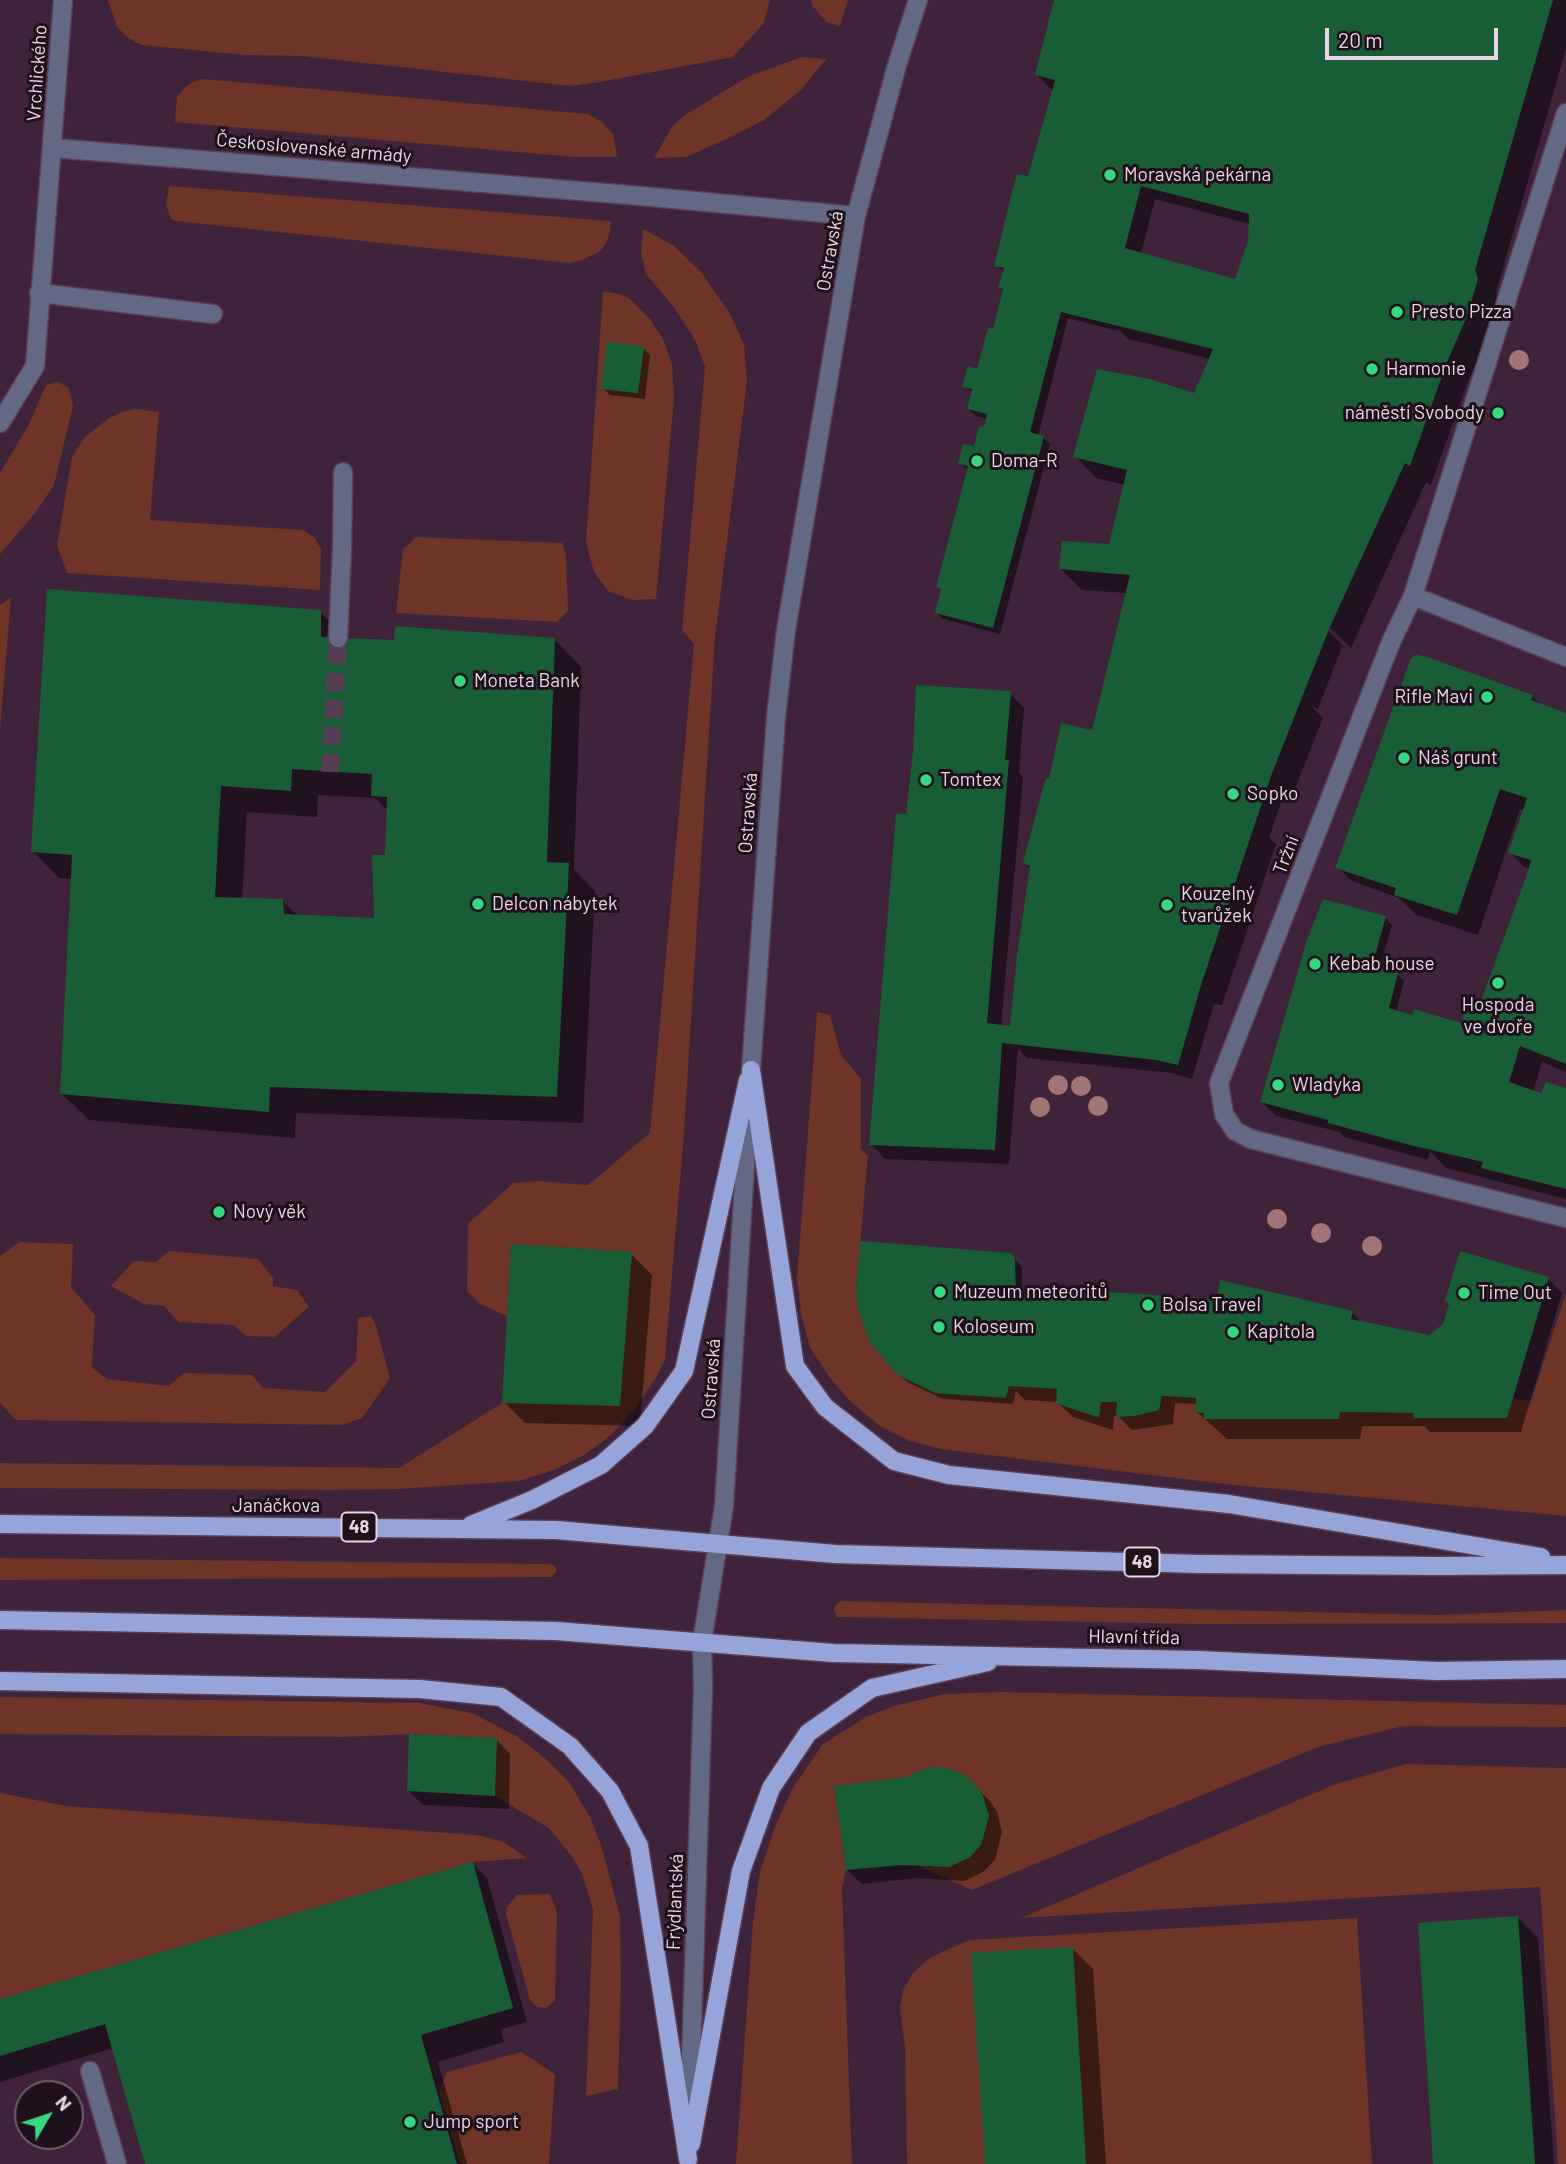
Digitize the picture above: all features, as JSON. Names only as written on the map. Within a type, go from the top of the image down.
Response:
[{"type":"main road","name":"48","points":[[464,1528],[532,1500],[601,1465],[645,1426],[684,1371],[751,1070]]},
{"type":"main road","name":"48","points":[[751,1070],[795,1366],[825,1407],[894,1461],[949,1475],[1229,1504],[1566,1563]]},
{"type":"main road","name":"Janáčkova","points":[[0,1524],[556,1530],[718,1544]]},
{"type":"main road","name":"48","points":[[718,1544],[835,1554],[1200,1564],[1437,1566],[1566,1563]]},
{"type":"main road","points":[[0,1620],[556,1631],[702,1642]]},
{"type":"main road","name":"Hlavní třída","points":[[702,1642],[833,1653],[1198,1660],[1437,1671],[1566,1669]]},
{"type":"main road","points":[[688,2161],[741,1871],[771,1788],[808,1733],[872,1688],[1016,1656]]},
{"type":"main road","points":[[0,1681],[420,1689],[501,1697],[570,1746],[610,1791],[639,1846],[688,2161]]},
{"type":"street","name":"Vrchlického","points":[[53,148],[63,0]]},
{"type":"street","name":"Ostravská","points":[[702,1642],[724,1506],[751,1070],[776,717],[786,630],[856,216],[897,65],[918,0]]},
{"type":"street","name":"Tržní","points":[[1566,113],[1413,596],[1391,642],[1219,1083],[1224,1114],[1235,1131],[1251,1139],[1566,1218]]},
{"type":"street","name":"Československé armády","points":[[53,148],[856,216]]},
{"type":"street","points":[[0,423],[34,366],[53,148]]},
{"type":"street","points":[[39,293],[213,314]]},
{"type":"street","points":[[338,638],[343,472]]},
{"type":"street","points":[[1413,596],[1566,657]]},
{"type":"street","name":"Frýdlantská","points":[[688,2161],[703,1702],[702,1642]]},
{"type":"street","points":[[90,2071],[117,2164]]},
{"type":"shaded area","points":[[108,0],[770,0],[764,23],[733,57],[570,86],[302,56],[245,55],[141,45],[117,27]]},
{"type":"shaded area","points":[[811,0],[848,0],[840,26],[826,22]]},
{"type":"shaded area","points":[[802,57],[826,59],[801,90],[764,120],[686,157],[654,158],[672,127],[685,115],[749,76]]},
{"type":"shaded area","points":[[204,79],[588,114],[602,122],[613,134],[617,157],[575,157],[175,122],[177,97],[193,82]]},
{"type":"shaded area","points":[[169,186],[611,221],[610,232],[599,252],[569,263],[176,221],[171,219],[166,205]]},
{"type":"shaded area","points":[[643,229],[673,245],[701,272],[729,312],[744,344],[747,381],[715,638],[684,1133],[665,1359],[656,1378],[631,1414],[611,1435],[586,1454],[554,1470],[519,1481],[398,1489],[331,1490],[0,1488],[0,1463],[399,1468],[502,1403],[620,1405],[631,1252],[511,1244],[507,1316],[480,1304],[467,1291],[468,1224],[513,1183],[539,1181],[588,1185],[650,1133],[694,644],[682,630],[705,367],[695,340],[673,306],[646,274],[641,253]]},
{"type":"shaded area","points":[[603,291],[629,298],[650,319],[663,339],[672,364],[674,398],[656,599],[632,600],[608,591],[594,572],[586,542]]},
{"type":"shaded area","points":[[58,382],[69,388],[73,406],[54,485],[36,512],[0,554],[0,473],[28,426],[46,385]]},
{"type":"shaded area","points":[[137,409],[159,412],[150,520],[303,530],[315,538],[321,549],[320,590],[67,573],[57,546],[72,457],[85,437],[108,419],[124,411]]},
{"type":"shaded area","points":[[416,537],[562,543],[566,555],[568,611],[557,622],[396,613],[403,549]]},
{"type":"shaded area","points":[[11,598],[0,730],[0,605]]},
{"type":"shaded area","points":[[817,1012],[830,1015],[841,1055],[861,1079],[861,1149],[868,1156],[856,1289],[858,1310],[871,1344],[898,1375],[935,1393],[1006,1398],[1009,1386],[1057,1389],[1057,1403],[1098,1416],[1101,1402],[1117,1402],[1134,1416],[1159,1410],[1162,1396],[1196,1398],[1195,1412],[1204,1413],[1204,1419],[1339,1419],[1340,1412],[1413,1413],[1414,1418],[1507,1418],[1513,1398],[1531,1401],[1566,1293],[1566,1516],[1224,1484],[941,1449],[910,1441],[881,1427],[850,1401],[830,1378],[810,1348],[801,1314],[797,1278]]},
{"type":"shaded area","points":[[19,1242],[73,1244],[71,1287],[95,1315],[92,1367],[107,1379],[169,1386],[184,1373],[252,1375],[263,1388],[325,1392],[356,1361],[358,1318],[371,1316],[390,1378],[362,1418],[342,1425],[16,1420],[0,1403],[0,1256]]},
{"type":"shaded area","points":[[170,1251],[258,1259],[273,1278],[273,1286],[297,1290],[309,1307],[274,1337],[246,1336],[234,1325],[178,1322],[164,1306],[144,1304],[111,1286],[134,1261],[155,1262]]},
{"type":"shaded area","points":[[0,1558],[548,1564],[556,1568],[556,1572],[551,1577],[0,1580]]},
{"type":"shaded area","points":[[840,1601],[1437,1615],[1566,1610],[1566,1623],[1199,1624],[837,1617],[834,1611]]},
{"type":"shaded area","points":[[1000,1692],[1566,1705],[1566,1727],[1404,1726],[1321,1746],[972,1890],[916,1865],[949,1867],[981,1845],[989,1816],[983,1796],[976,1785],[964,1775],[950,1769],[932,1767],[907,1777],[834,1786],[846,1870],[842,1888],[852,2164],[736,2164],[753,1922],[760,1872],[776,1824],[794,1786],[823,1744],[866,1717],[894,1706],[945,1694]]},
{"type":"shaded area","points":[[0,1697],[419,1703],[472,1713],[518,1737],[569,1782],[590,1817],[601,1845],[620,1916],[618,2089],[586,2096],[593,1909],[582,1874],[549,1828],[495,1796],[496,1738],[409,1734],[345,1737],[0,1734]]},
{"type":"shaded area","points":[[1406,1764],[1566,1768],[1566,2164],[1558,2164],[1540,1887],[1021,1918],[1336,1784]]},
{"type":"shaded area","points":[[0,1793],[66,1806],[477,1835],[504,1842],[527,1858],[473,1862],[0,1999]]},
{"type":"shaded area","points":[[550,1894],[557,1912],[555,2000],[546,2008],[537,2007],[530,2000],[506,1914],[507,1907],[517,1895]]},
{"type":"shaded area","points":[[1357,1918],[1372,2164],[907,2164],[905,2047],[900,2008],[903,1990],[913,1973],[931,1957],[969,1940]]},
{"type":"shaded area","points":[[521,2052],[555,2074],[549,2164],[460,2164],[439,2091],[447,2072]]},
{"type":"building","points":[[1054,0],[1553,0],[1475,270],[1478,279],[1468,314],[1447,362],[1410,466],[1405,463],[1329,629],[1271,776],[1201,985],[1178,1065],[1156,1060],[1002,1043],[995,1150],[869,1145],[896,814],[906,814],[913,752],[916,685],[1011,691],[1005,760],[1009,760],[987,1023],[1010,1026],[1030,866],[1023,863],[1046,777],[1049,779],[1061,723],[1092,730],[1130,575],[1059,569],[1062,541],[1109,544],[1127,470],[1073,457],[1097,369],[1150,379],[1194,393],[1213,349],[1061,312],[1030,432],[1044,436],[993,628],[935,613],[941,589],[936,587],[968,466],[958,464],[963,444],[974,446],[979,426],[984,427],[987,414],[967,409],[972,389],[962,387],[968,366],[977,369],[988,328],[993,329],[1003,289],[998,288],[1004,268],[994,266],[1012,192],[1017,174],[1028,176],[1055,80],[1035,75]],"holes":[[[1141,186],[1249,214],[1248,241],[1235,279],[1125,248]]]},
{"type":"building","points":[[607,342],[644,346],[638,393],[601,389]]},
{"type":"building","points":[[47,589],[321,610],[321,637],[394,640],[395,626],[555,638],[547,862],[569,863],[557,1097],[270,1087],[269,1112],[60,1094],[72,855],[31,852]],"holes":[[[292,769],[372,774],[371,796],[387,797],[385,855],[372,855],[374,918],[284,914],[283,899],[215,897],[221,786],[291,791]]]},
{"type":"building","points":[[1416,655],[1533,695],[1531,700],[1566,713],[1566,1064],[1520,1046],[1509,1082],[1541,1093],[1546,1082],[1566,1088],[1566,1189],[1481,1168],[1483,1162],[1328,1123],[1328,1120],[1260,1102],[1306,943],[1323,899],[1386,916],[1372,967],[1398,973],[1389,1008],[1412,1015],[1414,1009],[1461,1023],[1466,1010],[1477,1012],[1528,871],[1531,860],[1508,853],[1527,798],[1500,789],[1457,915],[1394,895],[1396,888],[1335,868],[1411,658]]},
{"type":"building","points":[[860,1241],[1011,1253],[1015,1258],[1016,1297],[1065,1300],[1065,1289],[1168,1296],[1167,1310],[1207,1313],[1207,1298],[1217,1299],[1220,1280],[1353,1311],[1351,1319],[1429,1335],[1443,1324],[1449,1304],[1445,1300],[1460,1251],[1549,1277],[1507,1418],[1414,1418],[1413,1413],[1340,1412],[1339,1419],[1204,1419],[1204,1413],[1195,1412],[1196,1398],[1162,1396],[1159,1410],[1134,1416],[1116,1417],[1117,1402],[1101,1402],[1099,1417],[1056,1403],[1057,1389],[1009,1386],[1006,1398],[935,1393],[898,1375],[871,1344],[858,1310],[856,1290]]},
{"type":"building","points":[[511,1244],[632,1252],[620,1406],[502,1403]]},
{"type":"building","points":[[409,1734],[497,1738],[495,1796],[407,1791]]},
{"type":"building","points":[[932,1767],[950,1769],[964,1775],[976,1785],[983,1796],[989,1816],[981,1845],[969,1858],[949,1867],[901,1865],[846,1870],[834,1786],[907,1777]]},
{"type":"building","points":[[473,1862],[513,2008],[421,2035],[457,2164],[145,2164],[105,2024],[0,2056],[0,1999]]},
{"type":"building","points":[[1518,1916],[1535,2164],[1433,2164],[1418,1923]]},
{"type":"building","points":[[1073,1947],[1086,2164],[985,2164],[971,1953]]},
{"type":"tunnel","points":[[330,772],[338,638]]},
{"type":"place","name":"Moravská pekárna","points":[[1110,175]]},
{"type":"place","name":"Presto Pizza","points":[[1397,312]]},
{"type":"place","name":"Harmonie","points":[[1372,369]]},
{"type":"place","name":"náměstí Svobody","points":[[1498,413]]},
{"type":"place","name":"Doma-R","points":[[977,461]]},
{"type":"place","name":"Moneta Bank","points":[[460,681]]},
{"type":"place","name":"Rifle Mavi","points":[[1487,697]]},
{"type":"place","name":"Náš grunt","points":[[1404,758]]},
{"type":"place","name":"Tomtex","points":[[926,780]]},
{"type":"place","name":"Sopko","points":[[1233,794]]},
{"type":"place","name":"Delcon nábytek","points":[[478,904]]},
{"type":"place","name":"Kouzelný tvarůžek","points":[[1167,905]]},
{"type":"place","name":"Kebab house","points":[[1315,964]]},
{"type":"place","name":"Hospoda ve dvoře","points":[[1498,983]]},
{"type":"place","name":"Wladyka","points":[[1278,1085]]},
{"type":"place","name":"Nový věk","points":[[219,1212]]},
{"type":"place","name":"Muzeum meteoritů","points":[[940,1292]]},
{"type":"place","name":"Time Out","points":[[1464,1293]]},
{"type":"place","name":"Bolsa Travel","points":[[1148,1305]]},
{"type":"place","name":"Koloseum","points":[[939,1327]]},
{"type":"place","name":"Kapitola","points":[[1233,1332]]},
{"type":"place","name":"Jump sport","points":[[410,2122]]}]
